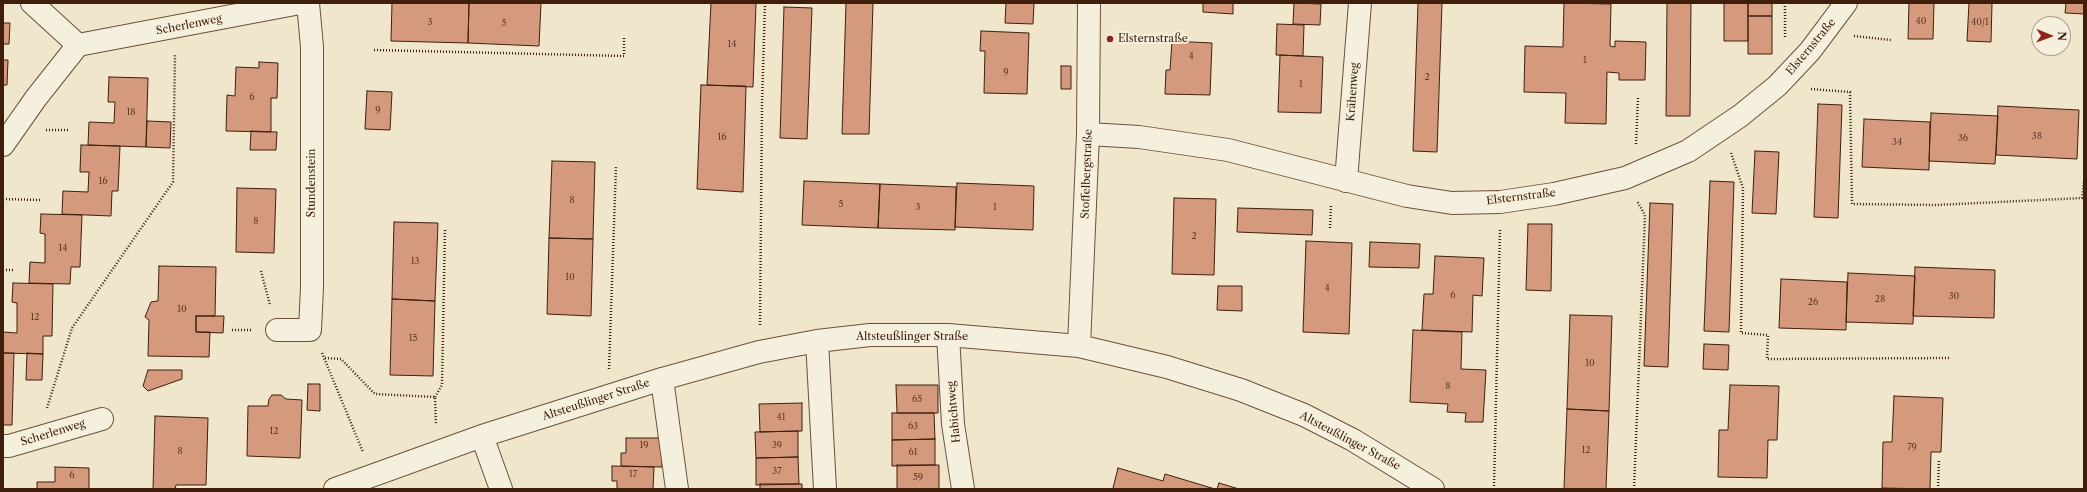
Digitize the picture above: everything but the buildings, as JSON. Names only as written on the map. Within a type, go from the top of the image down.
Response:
[{"type":"street","points":[[3,145],[78,45],[32,3]]},
{"type":"street","name":"Scherlenweg","points":[[78,45],[176,28],[300,3]]},
{"type":"street","name":"Stundenstein","points":[[308,3],[312,47],[312,287],[310,330]]},
{"type":"street","name":"Stoffelbergstraße","points":[[1079,346],[1088,134],[1089,3]]},
{"type":"street","name":"Krähenweg","points":[[1346,181],[1360,3]]},
{"type":"street","name":"Elsternstraße","points":[[1088,134],[1139,137],[1228,150],[1407,196],[1452,203],[1500,202],[1554,194],[1630,175],[1688,151],[1722,128],[1777,86],[1810,51],[1846,3]]},
{"type":"street","points":[[277,330],[310,330]]},
{"type":"street","name":"Altsteußlinger Straße","points":[[335,489],[482,436],[662,379],[759,352],[818,341],[870,335],[948,335],[1079,346],[1167,367],[1241,390],[1304,415],[1353,440],[1433,489]]},
{"type":"street","name":"Habichtweg","points":[[948,335],[953,424],[963,489]]},
{"type":"street","points":[[818,341],[825,489]]},
{"type":"street","points":[[662,379],[677,489]]},
{"type":"street","name":"Scherlenweg","points":[[3,446],[9,446],[102,419]]},
{"type":"street","points":[[482,436],[501,489]]},
{"type":"path","points":[[759,352],[762,104],[765,3]]},
{"type":"path","points":[[37,437],[72,328],[172,182],[176,28]]},
{"type":"path","points":[[1823,33],[1892,40]]},
{"type":"path","points":[[374,50],[624,56],[624,38]]},
{"type":"path","points":[[1777,86],[1850,92],[1852,204],[1937,205],[2082,198],[2084,182]]},
{"type":"path","points":[[1634,489],[1645,215],[1630,175],[1638,97]]},
{"type":"path","points":[[1722,128],[1743,188],[1741,333],[1768,335],[1767,359],[1951,358]]},
{"type":"path","points":[[608,396],[616,166]]},
{"type":"path","points":[[3,199],[40,200]]},
{"type":"path","points":[[1494,486],[1500,202]]},
{"type":"path","points":[[437,453],[435,397],[442,385],[445,228]]},
{"type":"path","points":[[3,270],[15,270]]},
{"type":"path","points":[[260,271],[277,330]]},
{"type":"path","points":[[310,330],[325,358],[373,476]]},
{"type":"path","points":[[325,358],[341,359],[375,394],[435,397]]},
{"type":"path","points":[[1938,489],[1939,459]]},
{"type":"place","name":"Elsternstraße","points":[[1110,39]]}]
